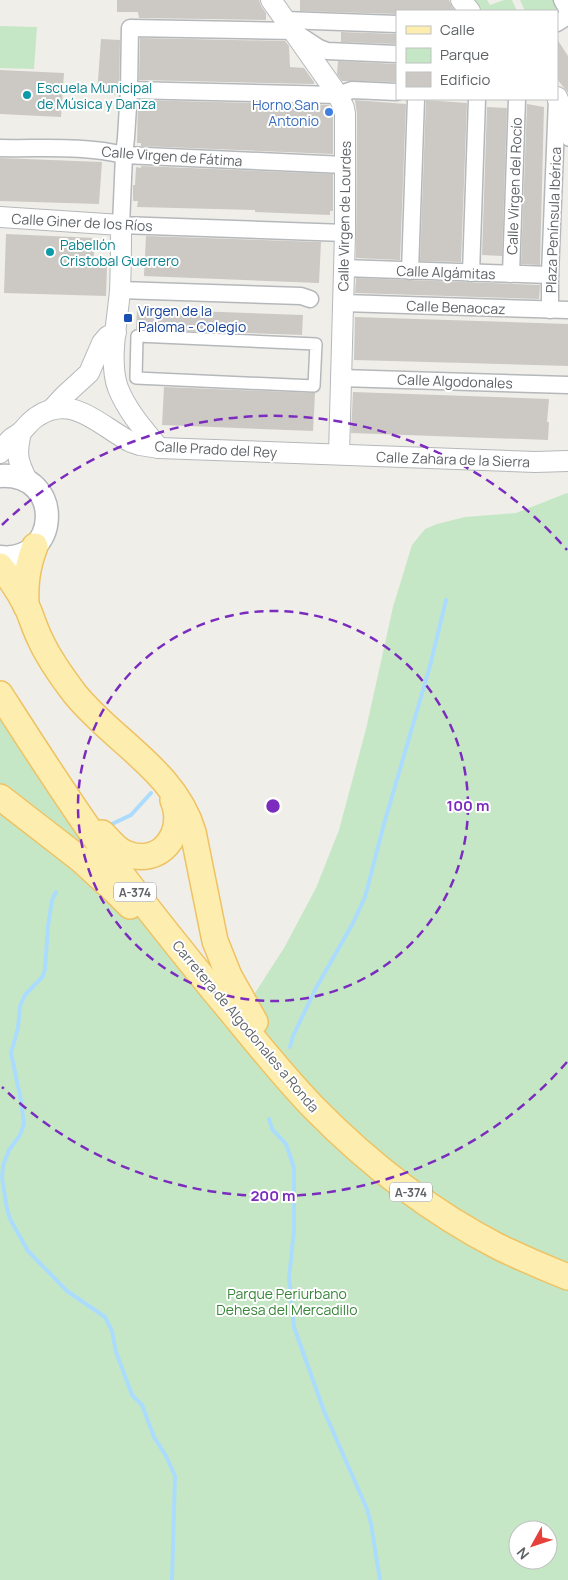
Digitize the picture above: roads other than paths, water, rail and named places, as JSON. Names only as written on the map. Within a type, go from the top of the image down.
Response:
[{"type":"main road","points":[[0,476],[14,476],[27,480],[37,488],[44,499],[48,511],[47,524],[43,536],[35,546],[25,553],[14,557],[0,557]]},
{"type":"main road","points":[[26,606],[25,583],[35,546]]},
{"type":"main road","points":[[0,566],[10,578],[26,606],[40,640],[56,669],[95,716],[150,765],[180,802],[193,832],[215,941],[229,976],[249,1013],[268,1040],[280,1070]]},
{"type":"main road","name":"Carretera de Algodonales a Ronda","points":[[0,694],[73,807],[116,867],[201,974],[313,1107],[340,1133],[401,1185],[453,1220],[499,1247],[568,1277]]},
{"type":"main road","points":[[73,807],[108,838],[114,846],[125,853],[136,856],[148,856],[160,851],[169,844],[175,833],[178,815],[171,791]]},
{"type":"main road","points":[[0,797],[80,859],[114,890],[167,948],[201,974]]},
{"type":"street","name":"Calle Virgen de Lourdes","points":[[271,0],[338,95],[345,114],[345,233],[338,454]]},
{"type":"street","points":[[461,0],[469,10]]},
{"type":"street","points":[[467,0],[475,10]]},
{"type":"street","points":[[557,0],[561,9],[560,17],[558,18]]},
{"type":"street","points":[[562,0],[568,11]]},
{"type":"street","points":[[159,448],[131,412],[118,389],[115,372],[120,290],[125,121],[129,90],[130,28],[289,26],[337,21],[396,24]]},
{"type":"street","points":[[289,26],[319,48],[327,51],[396,54]]},
{"type":"street","points":[[129,90],[338,95],[352,90],[396,92]]},
{"type":"street","name":"Plaza Península Ibérica","points":[[558,99],[568,123]]},
{"type":"street","points":[[410,271],[416,100]]},
{"type":"street","points":[[471,273],[477,100]]},
{"type":"street","name":"Calle Virgen del Rocío","points":[[511,274],[517,100]]},
{"type":"street","name":"Plaza Península Ibérica","points":[[550,310],[557,100]]},
{"type":"street","name":"Plaza Península Ibérica","points":[[568,140],[562,126],[555,304],[558,306],[568,306]]},
{"type":"street","name":"Calle Virgen de Fátima","points":[[0,148],[77,149],[124,155],[345,164]]},
{"type":"street","name":"Calle Giner de los Ríos","points":[[0,217],[345,233]]},
{"type":"street","name":"Calle Algámitas","points":[[343,268],[550,275]]},
{"type":"street","points":[[120,290],[301,296],[310,299]]},
{"type":"street","name":"Calle Benaocaz","points":[[343,304],[568,310]]},
{"type":"street","points":[[0,453],[10,439],[21,432],[38,416],[53,408],[89,373],[102,343],[108,336],[116,333]]},
{"type":"street","points":[[137,336],[316,344],[314,386],[136,378],[137,336]]},
{"type":"street","name":"Calle Algodonales","points":[[341,378],[568,384]]},
{"type":"street","name":"Calle Prado del Rey","points":[[53,408],[72,408],[140,445],[159,448],[338,454]]},
{"type":"street","points":[[21,432],[18,447],[18,463],[27,480]]},
{"type":"street","name":"Calle Zahara de la Sierra","points":[[338,454],[535,462],[568,461]]},
{"type":"waterway","points":[[290,1047],[293,1036],[316,988],[353,923],[365,897],[430,666],[446,600]]},
{"type":"waterway","points":[[112,824],[131,815],[151,793]]},
{"type":"waterway","points":[[56,892],[52,900],[48,926],[45,969],[43,976],[25,995],[20,1006],[18,1028],[11,1053],[24,1124],[20,1135],[9,1150],[3,1166],[2,1178],[7,1209],[10,1219],[28,1251],[67,1291],[105,1317],[112,1331],[116,1352],[132,1395],[142,1405],[154,1437],[166,1456],[175,1476],[172,1580]]},
{"type":"waterway","points":[[269,1119],[272,1129],[286,1144],[294,1168],[294,1230],[289,1278],[294,1327],[324,1411],[367,1509],[380,1580]]},
{"type":"place","name":"Escuela Municipal de Música y Danza","points":[[27,95]]},
{"type":"place","name":"Horno San Antonio","points":[[329,112]]},
{"type":"place","name":"Pabellón Cristobal Guerrero","points":[[50,252]]},
{"type":"place","name":"Virgen de la Paloma - Colegio","points":[[128,318]]},
{"type":"park label","name":"Parque Periurbano Dehesa del Mercadillo","points":[[287,1302]]}]
